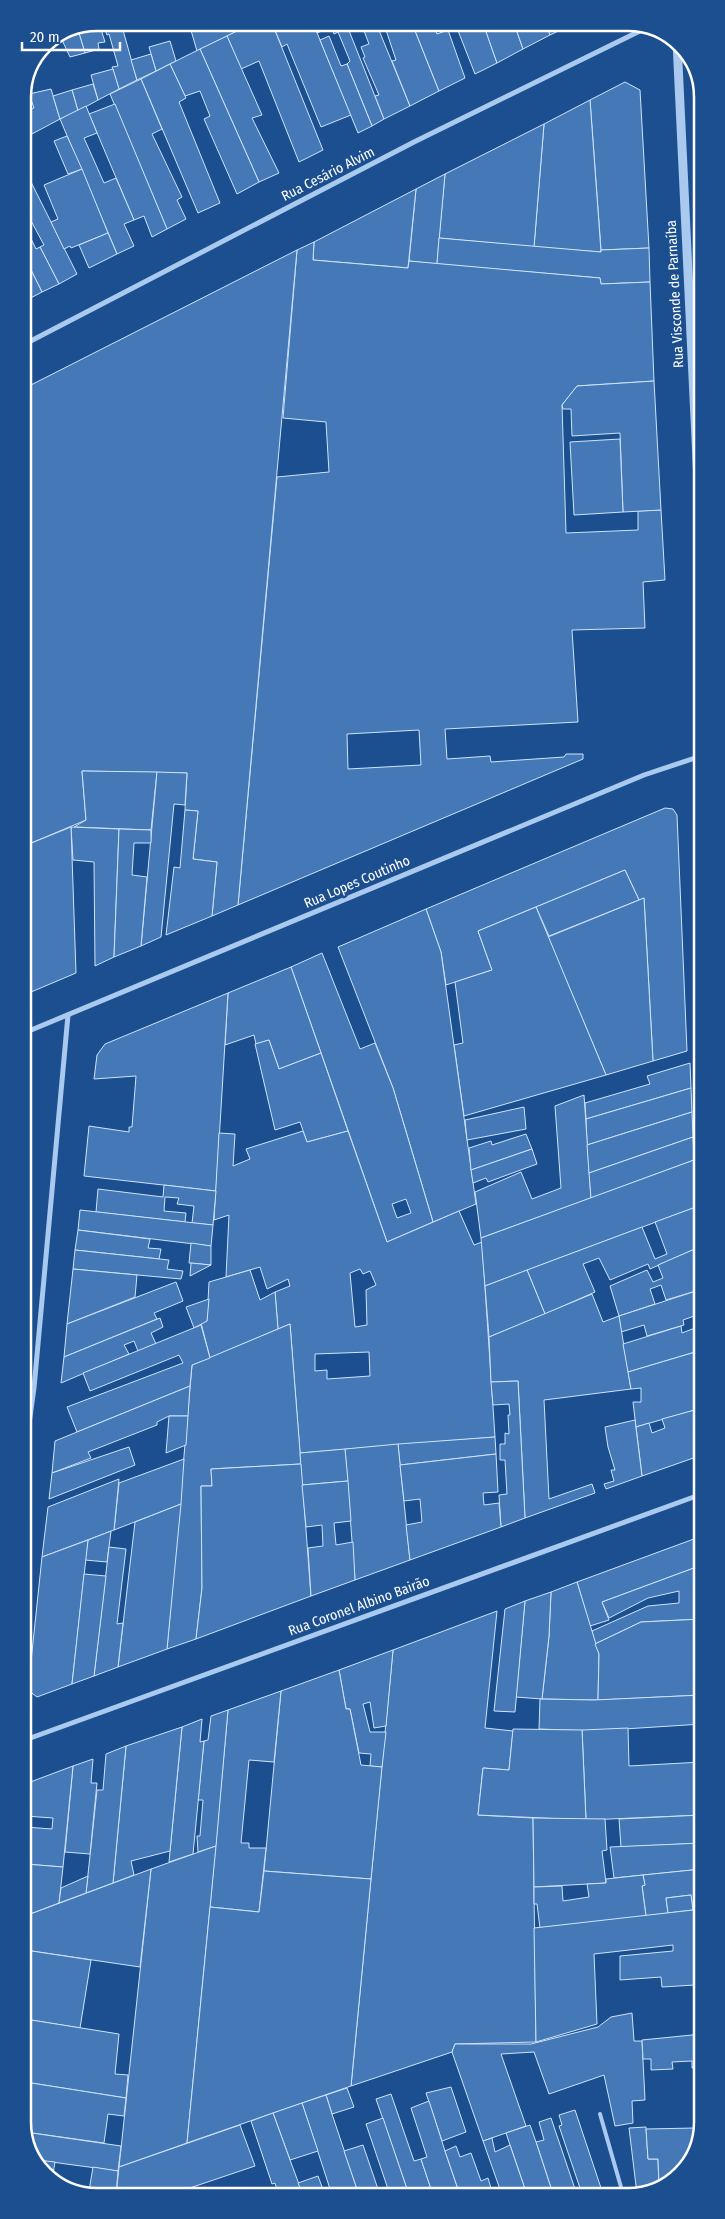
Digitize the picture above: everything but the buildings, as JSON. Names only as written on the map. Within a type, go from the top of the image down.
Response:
[{"type":"street","name":"Rua Cesário Alvim","points":[[31,341],[414,142],[637,32]]},
{"type":"street","name":"Rua Visconde de Parnaíba","points":[[678,55],[694,398]]},
{"type":"street","name":"Rua Lopes Coutinho","points":[[31,1030],[635,779],[694,758]]},
{"type":"street","points":[[31,1410],[68,1014]]},
{"type":"street","name":"Rua Coronel Albino Bairão","points":[[31,1737],[694,1497]]},
{"type":"lane","points":[[600,2114],[621,2188]]}]
